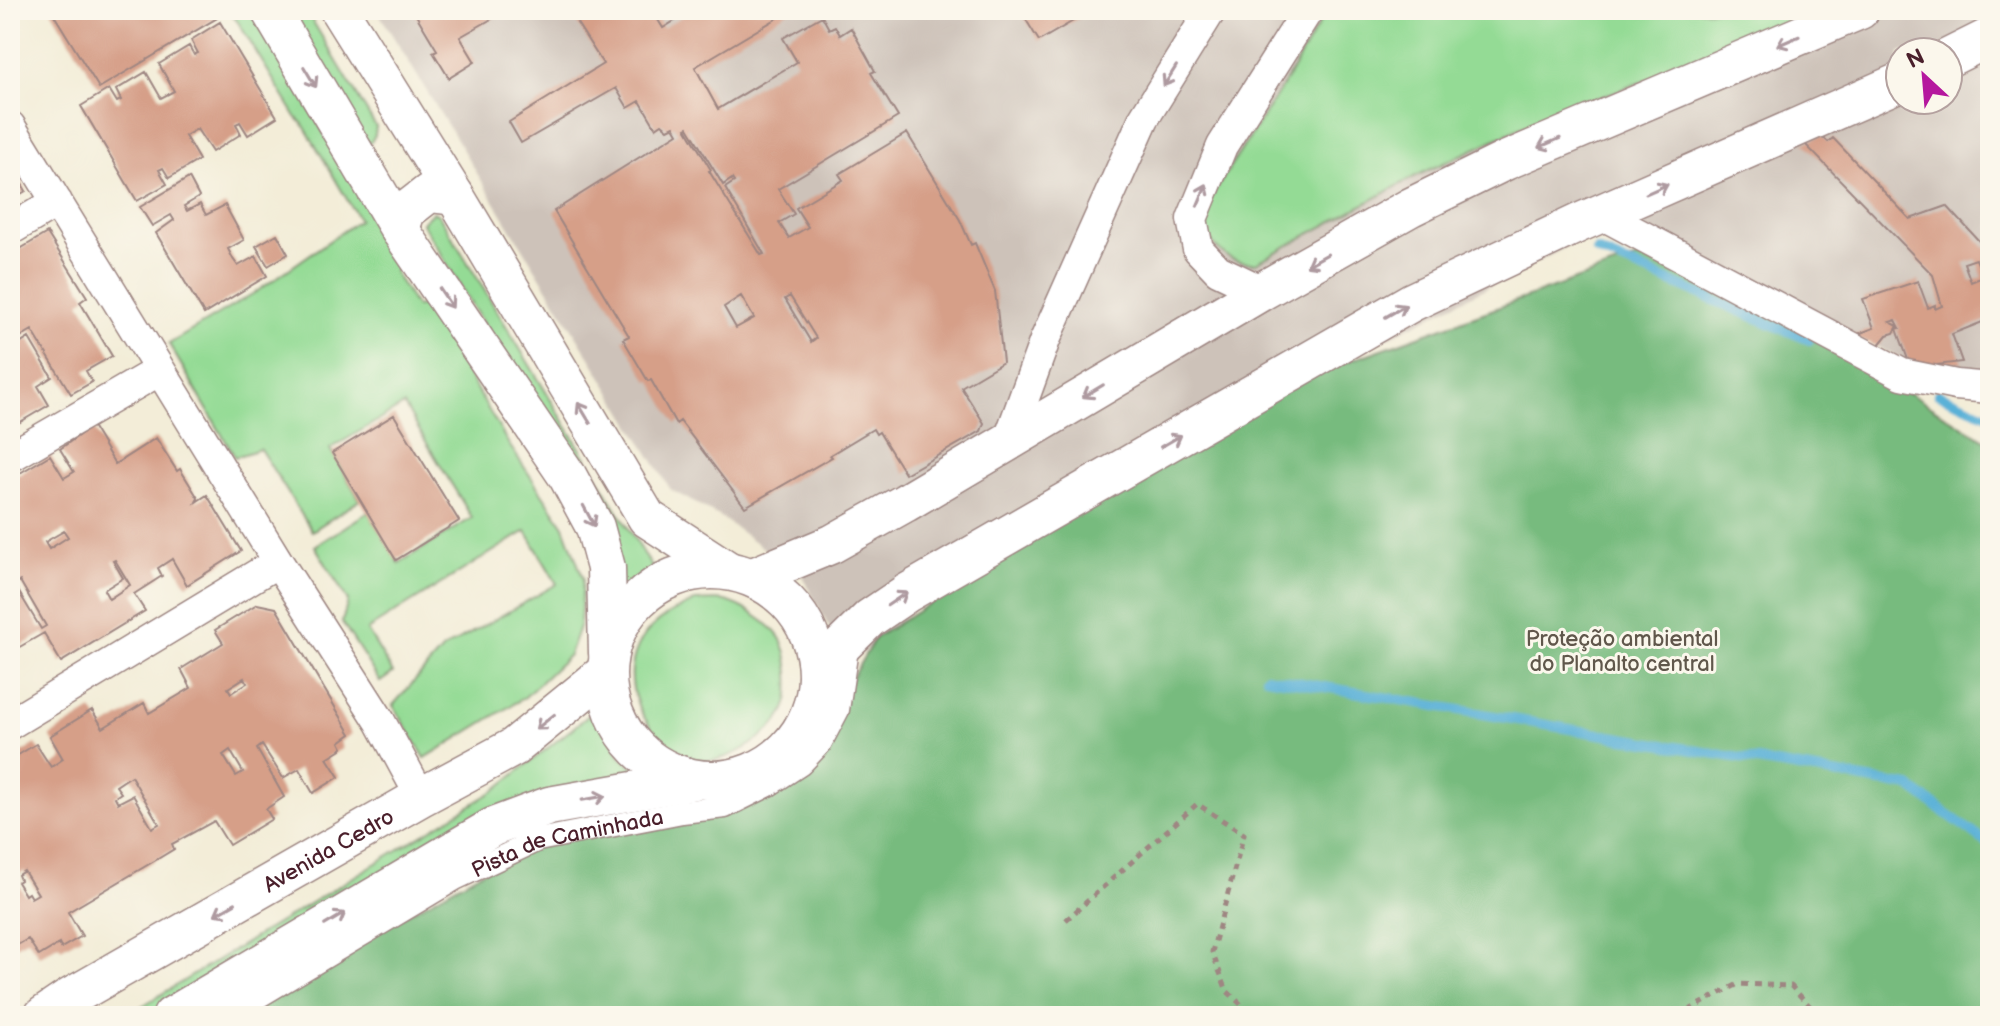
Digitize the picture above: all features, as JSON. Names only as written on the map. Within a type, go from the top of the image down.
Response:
[{"type":"street","points":[[270,10],[400,230],[568,477],[595,527],[606,568],[611,710],[630,743],[659,767],[695,780]]},
{"type":"street","points":[[172,1016],[493,827],[549,806],[695,780],[726,780],[757,771],[783,753],[803,729],[815,700],[818,669],[812,640],[799,614],[779,592],[740,574],[647,518],[455,196],[339,10]]},
{"type":"street","points":[[1008,442],[1045,340],[1144,118],[1211,10]]},
{"type":"street","points":[[1262,291],[1218,270],[1198,249],[1192,219],[1222,146],[1308,10]]},
{"type":"street","points":[[607,663],[619,624],[638,598],[665,580],[696,571],[740,574],[832,544],[1411,207],[1505,161],[1860,10]]},
{"type":"street","points":[[1964,50],[1990,37]]},
{"type":"street","points":[[818,669],[870,618],[907,593],[1412,302],[1601,214],[1884,89]]},
{"type":"street","points":[[356,154],[377,160],[399,149],[408,136],[403,112]]},
{"type":"street","points":[[10,126],[278,562],[380,721],[421,797]]},
{"type":"street","points":[[400,230],[406,211],[429,193],[455,196]]},
{"type":"street","points":[[10,230],[57,202]]},
{"type":"street","points":[[1601,214],[1902,374],[1990,388]]},
{"type":"street","points":[[10,457],[160,370]]},
{"type":"street","points":[[10,724],[278,562]]},
{"type":"street","name":"Pista de Caminhada","points":[[226,1016],[455,879],[538,840],[682,812],[725,807],[769,785],[801,764],[820,744],[838,710],[848,639]]},
{"type":"street","name":"Avenida Cedro","points":[[62,1010],[421,797],[514,747],[607,663]]},
{"type":"path","points":[[1066,920],[1197,804],[1244,834],[1212,952],[1227,991],[1253,1016]]},
{"type":"path","points":[[1678,1016],[1738,984],[1791,986],[1819,1016]]},
{"type":"shaded area","points":[[377,10],[1990,10],[1990,372],[1915,365],[1618,221],[1257,404],[914,609],[849,664],[802,576],[719,516],[671,490]]},
{"type":"green space","points":[[228,10],[250,10],[378,223],[405,261],[394,272],[416,307],[427,305],[508,443],[564,526],[583,578],[580,624],[569,655],[525,697],[425,758],[393,705],[443,649],[557,584],[526,531],[367,630],[393,673],[380,682],[342,622],[348,601],[315,546],[368,512],[399,563],[472,518],[404,405],[330,449],[360,500],[312,531],[260,449],[235,457],[169,344],[259,290],[359,220],[303,124]]},
{"type":"green space","points":[[283,10],[306,10],[376,127],[371,142],[364,143]]},
{"type":"green space","points":[[1327,10],[1841,10],[1539,119],[1416,176],[1256,263],[1233,259],[1221,252],[1206,234],[1208,202]]},
{"type":"green space","points":[[433,212],[439,215],[655,572],[631,588],[617,606],[568,464],[422,223]]},
{"type":"green space","name":"Proteção ambiental do Planalto central","points":[[1670,246],[1990,443],[1990,1016],[226,1016],[538,840],[682,812],[801,764],[875,638],[1117,485],[1304,377]]},
{"type":"green space","points":[[695,601],[725,601],[740,606],[763,621],[780,638],[789,671],[787,704],[774,725],[750,745],[723,758],[710,760],[686,756],[663,741],[644,716],[632,685],[635,654],[642,639],[652,626],[667,615]]},
{"type":"green space","points":[[599,707],[620,757],[645,774],[522,803],[160,1016],[126,1016],[494,791]]},
{"type":"building","points":[[51,10],[213,10],[217,18],[99,88]]},
{"type":"building","points":[[413,10],[491,10],[495,17],[460,37],[475,62],[449,78],[433,52],[437,50]]},
{"type":"building","points":[[598,10],[652,10],[663,28],[692,10],[791,10],[695,67],[718,109],[797,62],[783,38],[822,16],[829,29],[835,26],[840,35],[851,28],[875,71],[871,73],[898,117],[778,189],[794,214],[779,223],[789,238],[808,227],[796,208],[843,180],[839,174],[907,133],[960,220],[971,245],[975,243],[995,291],[1003,362],[961,387],[984,423],[981,431],[905,474],[879,432],[876,434],[873,429],[830,455],[832,457],[745,507],[680,421],[676,424],[651,380],[648,381],[623,339],[629,336],[554,211],[678,133],[674,126],[668,129],[662,124],[656,128],[640,101],[628,108],[616,88],[521,143],[509,122],[603,64],[577,23]],"holes":[[[688,127],[723,185],[732,179],[734,182],[725,188],[764,254],[761,255],[709,171]],[[741,296],[754,318],[736,328],[724,307]],[[790,296],[816,338],[811,342],[785,299]]]},
{"type":"building","points":[[1020,10],[1092,10],[1039,41]]},
{"type":"building","points":[[220,22],[277,117],[248,135],[240,122],[236,124],[241,134],[212,152],[197,129],[185,136],[199,160],[169,178],[163,168],[159,170],[167,184],[137,201],[81,106],[109,89],[117,102],[121,100],[116,90],[146,72],[161,98],[174,91],[159,64],[189,46],[194,55],[198,53],[191,40]]},
{"type":"building","points":[[1822,136],[1828,142],[1833,138],[1910,219],[1947,206],[1990,253],[1990,319],[1952,334],[1962,362],[1911,368],[1897,329],[1900,328],[1896,320],[1890,322],[1898,326],[1894,333],[1887,335],[1878,346],[1850,337],[1874,328],[1863,299],[1918,281],[1928,308],[1942,306],[1933,275],[1804,143]],"holes":[[[1976,259],[1983,277],[1971,282],[1964,263]]]},
{"type":"building","points":[[10,165],[26,191],[10,200]]},
{"type":"building","points":[[189,178],[199,197],[184,206],[187,211],[200,204],[206,215],[225,205],[244,240],[228,249],[233,259],[238,266],[256,256],[267,276],[204,314],[156,233],[174,220],[171,215],[152,226],[140,207]]},
{"type":"building","points":[[47,233],[87,297],[80,302],[112,356],[86,371],[92,382],[71,394],[32,330],[17,339],[10,333],[10,255]]},
{"type":"building","points":[[277,234],[288,254],[268,266],[256,246]]},
{"type":"building","points":[[29,338],[52,377],[38,386],[49,405],[10,428],[10,380],[13,378],[10,373],[10,343],[15,347]]},
{"type":"building","points":[[394,415],[459,521],[396,560],[332,453]]},
{"type":"building","points":[[92,426],[115,464],[156,438],[177,471],[180,469],[198,498],[196,502],[207,495],[241,551],[187,585],[172,559],[158,568],[162,576],[134,594],[145,611],[61,662],[44,633],[16,649],[13,644],[10,645],[10,479],[50,455],[64,478],[74,472],[60,449]],"holes":[[[64,531],[68,537],[49,549],[45,542]],[[113,561],[130,585],[109,599],[104,590],[123,578]],[[20,581],[46,626],[41,629],[14,584]]]},
{"type":"building","points":[[257,604],[276,608],[351,734],[340,742],[343,748],[327,758],[339,777],[313,793],[299,769],[283,778],[262,745],[257,749],[284,797],[266,809],[272,819],[229,845],[214,821],[172,844],[174,849],[68,912],[82,936],[61,948],[59,944],[39,956],[28,939],[10,949],[10,760],[36,744],[51,767],[63,759],[50,736],[92,710],[103,728],[144,703],[149,713],[191,688],[181,669],[223,643],[215,630]],"holes":[[[244,678],[247,683],[231,693],[228,688]],[[230,750],[243,772],[236,776],[223,755]],[[131,776],[159,824],[152,828],[133,795],[118,803],[115,797],[121,793],[116,786]],[[24,871],[38,894],[31,898],[28,893],[25,895],[17,882],[20,880],[18,875]]]},
{"type":"waterway","points":[[1597,251],[1809,340]]},
{"type":"waterway","points":[[1938,394],[1990,416]]},
{"type":"waterway","points":[[1266,677],[1910,787],[1990,845]]}]
